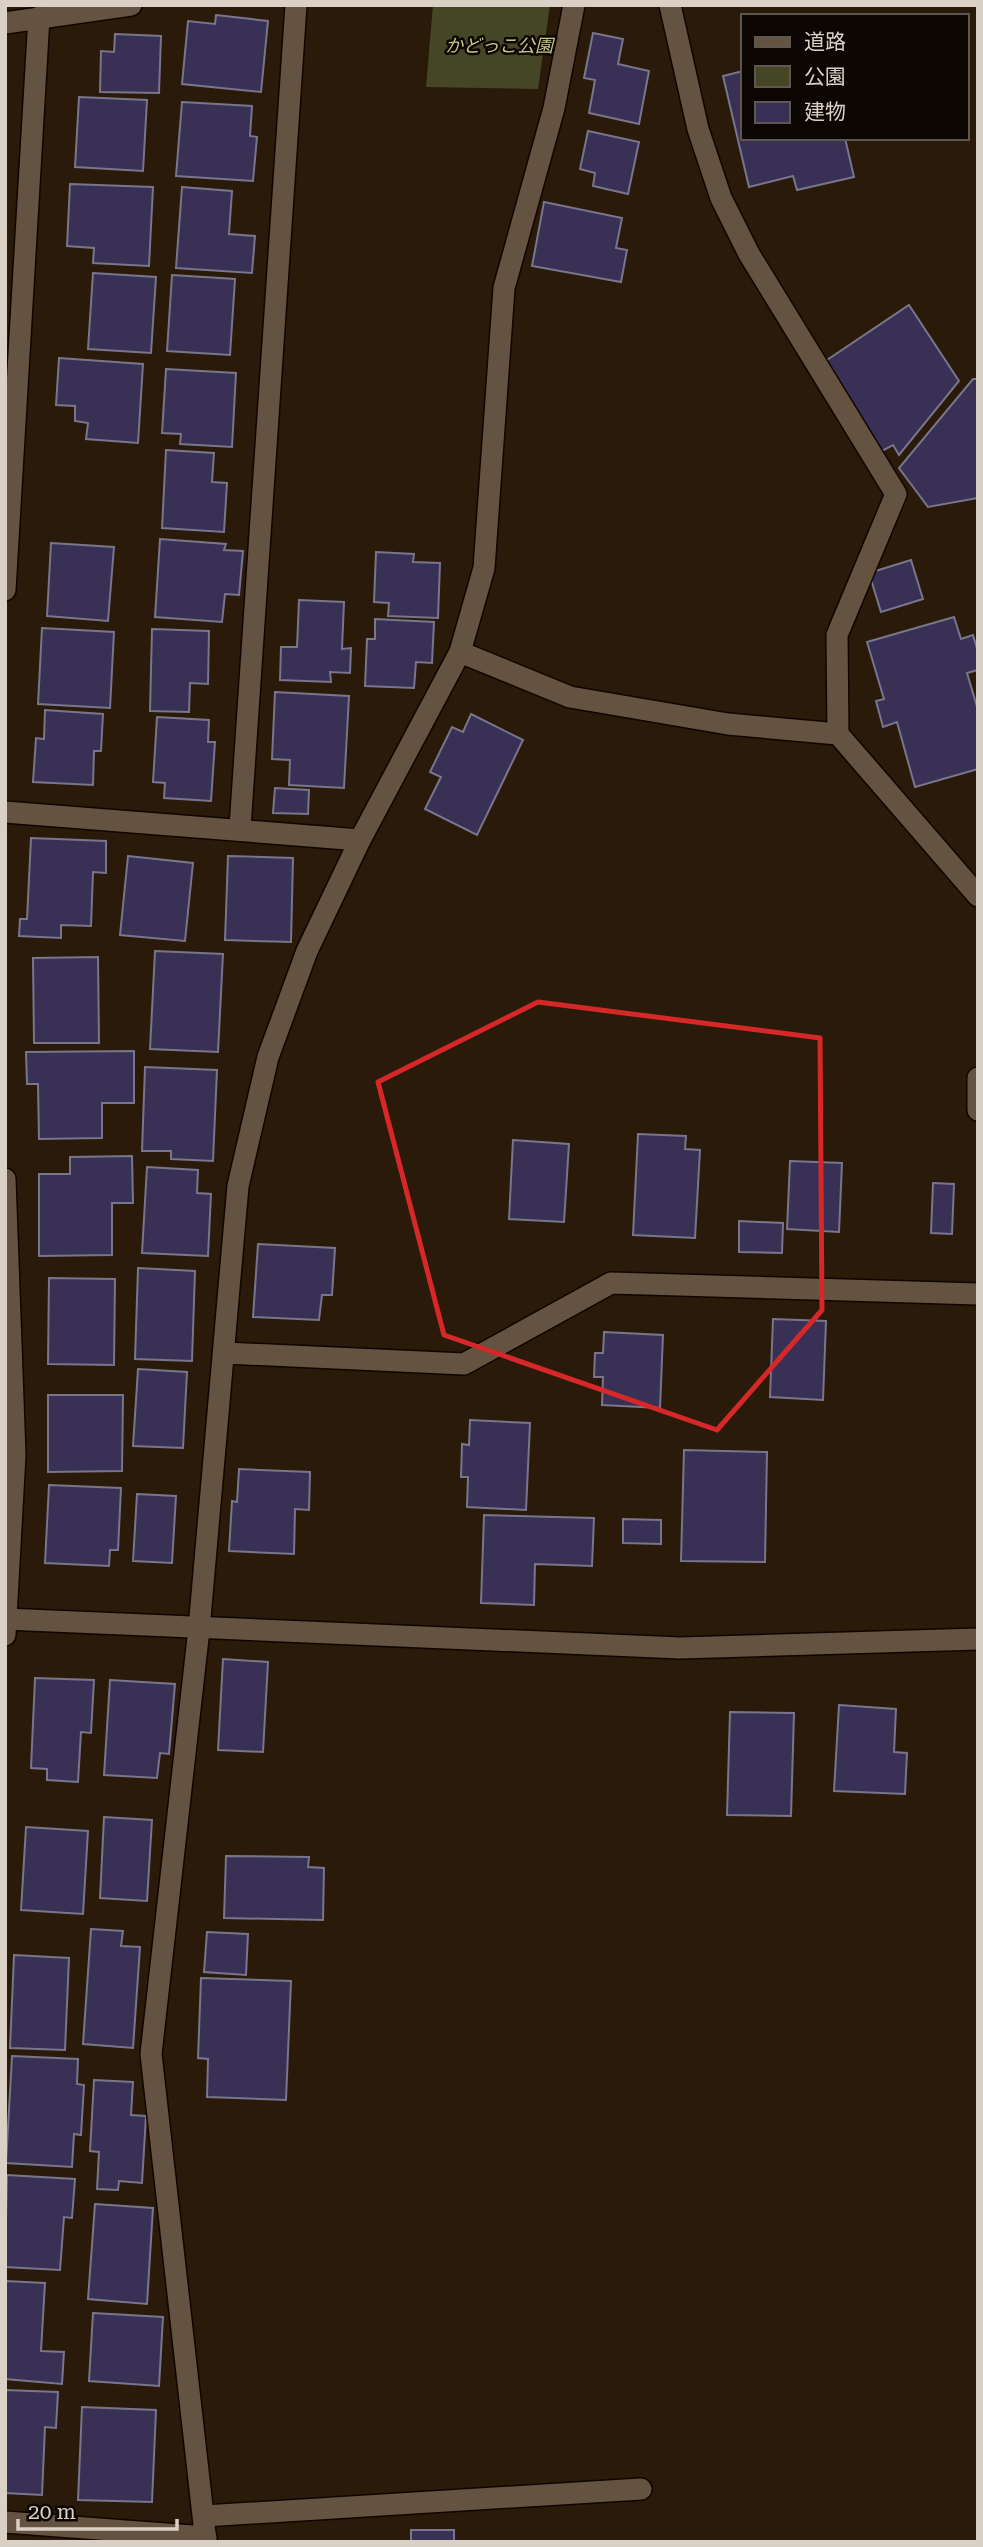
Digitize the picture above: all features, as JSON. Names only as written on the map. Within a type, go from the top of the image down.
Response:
[{"type":"street","points":[[5,23],[131,5]]},
{"type":"street","points":[[240,828],[296,5]]},
{"type":"street","points":[[206,2531],[151,2054],[199,1629],[238,1186],[268,1057],[307,951],[360,839],[460,652],[484,568],[504,288],[554,108],[574,5]]},
{"type":"street","points":[[670,5],[698,129],[721,198],[750,254],[896,494],[836,635],[838,734],[978,896]]},
{"type":"street","points":[[5,590],[39,17]]},
{"type":"street","points":[[460,652],[570,697],[728,724],[838,734]]},
{"type":"street","points":[[5,812],[360,839]]},
{"type":"street","points":[[978,1078],[978,1110]]},
{"type":"street","points":[[5,1178],[15,1455],[6,1625],[199,1629],[680,1648],[978,1639]]},
{"type":"street","points":[[225,1353],[464,1364],[611,1283],[978,1294]]},
{"type":"street","points":[[5,2522],[206,2531],[641,2489]]},
{"type":"highlighted area","points":[[538,1002],[820,1038],[822,1310],[717,1430],[444,1335],[378,1082]]},
{"type":"green space","name":"かどっこ公園","points":[[433,5],[550,5],[538,89],[426,87]]},
{"type":"building","points":[[216,15],[268,21],[261,92],[182,84],[188,21],[215,24]]},
{"type":"building","points":[[593,33],[623,39],[618,64],[649,71],[639,124],[589,113],[595,80],[584,78]]},
{"type":"building","points":[[115,34],[161,36],[159,93],[100,92],[101,51],[114,52]]},
{"type":"building","points":[[741,72],[741,140],[845,140],[854,177],[797,190],[793,176],[749,187],[723,76]]},
{"type":"building","points":[[79,97],[147,100],[143,171],[75,167]]},
{"type":"building","points":[[182,102],[252,106],[250,136],[257,137],[253,181],[176,176]]},
{"type":"building","points":[[588,131],[639,142],[628,194],[593,186],[595,173],[580,169]]},
{"type":"building","points":[[70,184],[153,187],[149,266],[93,263],[94,248],[67,246]]},
{"type":"building","points":[[182,187],[232,191],[229,234],[255,236],[252,273],[176,268]]},
{"type":"building","points":[[544,202],[622,218],[616,248],[627,250],[621,282],[532,266]]},
{"type":"building","points":[[93,273],[156,277],[151,353],[88,349]]},
{"type":"building","points":[[172,275],[235,279],[230,355],[167,351]]},
{"type":"building","points":[[909,305],[959,381],[899,455],[893,445],[882,451],[824,362]]},
{"type":"building","points":[[59,358],[143,364],[138,443],[86,439],[88,423],[75,421],[75,406],[56,405]]},
{"type":"building","points":[[166,369],[236,373],[232,447],[180,444],[181,434],[162,433]]},
{"type":"building","points":[[973,379],[978,379],[978,498],[928,507],[899,468]]},
{"type":"building","points":[[166,450],[214,453],[212,482],[227,483],[224,532],[162,528]]},
{"type":"building","points":[[160,539],[226,544],[224,550],[243,551],[239,595],[225,594],[222,622],[155,617]]},
{"type":"building","points":[[51,543],[114,547],[108,621],[47,616]]},
{"type":"building","points":[[376,552],[414,554],[413,562],[440,563],[438,618],[388,616],[389,603],[374,602]]},
{"type":"building","points":[[911,560],[923,599],[881,612],[869,573]]},
{"type":"building","points":[[299,600],[344,602],[342,649],[351,648],[350,673],[330,672],[331,682],[280,680],[281,647],[297,647]]},
{"type":"building","points":[[954,617],[961,639],[973,635],[978,652],[978,670],[967,673],[978,710],[978,769],[915,787],[897,722],[883,727],[876,701],[884,699],[867,642]]},
{"type":"building","points":[[375,619],[434,622],[432,663],[416,662],[414,688],[365,686],[367,639],[375,639]]},
{"type":"building","points":[[42,628],[114,632],[110,708],[38,704]]},
{"type":"building","points":[[152,629],[209,631],[208,684],[190,683],[189,712],[150,711]]},
{"type":"building","points":[[275,692],[349,696],[344,788],[289,785],[290,760],[272,759]]},
{"type":"building","points":[[45,710],[103,714],[101,751],[94,751],[93,785],[33,782],[36,738],[44,739]]},
{"type":"building","points":[[471,714],[523,740],[477,835],[425,809],[441,777],[430,772],[452,727],[463,732]]},
{"type":"building","points":[[157,717],[209,720],[208,742],[215,742],[211,801],[164,798],[165,783],[153,782]]},
{"type":"building","points":[[275,788],[309,790],[308,814],[273,813]]},
{"type":"building","points":[[31,838],[106,841],[106,873],[93,872],[91,926],[61,925],[61,938],[19,936],[20,919],[27,919]]},
{"type":"building","points":[[128,856],[193,863],[185,941],[120,935]]},
{"type":"building","points":[[228,856],[293,858],[291,942],[225,940]]},
{"type":"building","points":[[155,951],[223,954],[218,1052],[150,1049]]},
{"type":"building","points":[[98,957],[99,1043],[34,1043],[33,958]]},
{"type":"building","points":[[134,1051],[134,1103],[102,1103],[102,1138],[39,1139],[38,1084],[27,1084],[26,1052]]},
{"type":"building","points":[[145,1067],[217,1070],[213,1161],[171,1159],[171,1151],[142,1151]]},
{"type":"building","points":[[638,1134],[686,1136],[685,1149],[700,1150],[695,1238],[633,1235]]},
{"type":"building","points":[[513,1140],[569,1144],[564,1222],[509,1219]]},
{"type":"building","points":[[132,1156],[133,1203],[112,1203],[112,1255],[39,1256],[39,1174],[70,1174],[70,1157]]},
{"type":"building","points":[[790,1161],[842,1163],[839,1232],[787,1229]]},
{"type":"building","points":[[147,1167],[198,1170],[197,1193],[211,1194],[208,1256],[142,1253]]},
{"type":"building","points":[[933,1183],[954,1184],[952,1234],[931,1233]]},
{"type":"building","points":[[739,1221],[783,1223],[782,1253],[739,1252]]},
{"type":"building","points":[[258,1244],[335,1248],[332,1295],[322,1295],[319,1320],[253,1317]]},
{"type":"building","points":[[138,1268],[195,1271],[192,1361],[135,1359]]},
{"type":"building","points":[[49,1278],[115,1279],[114,1365],[48,1364]]},
{"type":"building","points":[[773,1319],[826,1321],[823,1400],[770,1397]]},
{"type":"building","points":[[604,1332],[663,1335],[660,1408],[602,1405],[603,1377],[594,1377],[595,1353],[603,1353]]},
{"type":"building","points":[[138,1369],[187,1372],[183,1448],[133,1446]]},
{"type":"building","points":[[48,1395],[123,1395],[122,1471],[48,1472]]},
{"type":"building","points":[[470,1420],[530,1423],[526,1510],[467,1507],[468,1477],[461,1477],[462,1444],[469,1445]]},
{"type":"building","points":[[684,1450],[767,1452],[765,1562],[681,1561]]},
{"type":"building","points":[[239,1469],[310,1472],[309,1510],[295,1509],[294,1554],[229,1551],[232,1501],[237,1502]]},
{"type":"building","points":[[49,1485],[121,1488],[118,1550],[110,1550],[109,1566],[45,1563]]},
{"type":"building","points":[[137,1494],[176,1496],[172,1563],[133,1561]]},
{"type":"building","points":[[484,1515],[594,1518],[592,1566],[535,1564],[534,1605],[481,1603]]},
{"type":"building","points":[[623,1519],[661,1520],[661,1544],[623,1543]]},
{"type":"building","points":[[223,1659],[268,1662],[263,1752],[218,1750]]},
{"type":"building","points":[[35,1678],[94,1680],[91,1733],[81,1732],[78,1782],[47,1780],[47,1769],[31,1768]]},
{"type":"building","points":[[110,1680],[175,1684],[169,1754],[160,1753],[157,1778],[104,1775]]},
{"type":"building","points":[[839,1705],[896,1709],[894,1752],[907,1753],[905,1794],[834,1791]]},
{"type":"building","points":[[730,1712],[794,1713],[791,1816],[727,1815]]},
{"type":"building","points":[[104,1817],[152,1820],[147,1901],[100,1898]]},
{"type":"building","points":[[26,1827],[88,1831],[83,1914],[21,1910]]},
{"type":"building","points":[[226,1856],[309,1857],[308,1867],[324,1868],[323,1920],[224,1918]]},
{"type":"building","points":[[91,1929],[123,1931],[121,1946],[140,1947],[133,2048],[83,2044]]},
{"type":"building","points":[[207,1932],[248,1934],[246,1975],[204,1972]]},
{"type":"building","points":[[14,1955],[69,1958],[65,2050],[10,2048]]},
{"type":"building","points":[[201,1978],[291,1981],[286,2100],[207,2097],[208,2059],[198,2058]]},
{"type":"building","points":[[12,2056],[78,2059],[77,2084],[84,2085],[81,2135],[74,2134],[72,2167],[6,2163]]},
{"type":"building","points":[[94,2080],[133,2082],[131,2115],[146,2116],[142,2183],[119,2181],[118,2190],[97,2189],[99,2152],[90,2151]]},
{"type":"building","points":[[7,2175],[75,2179],[72,2218],[64,2217],[60,2270],[5,2267]]},
{"type":"building","points":[[95,2204],[153,2208],[147,2304],[88,2299]]},
{"type":"building","points":[[5,2281],[45,2283],[41,2351],[64,2352],[62,2384],[5,2379]]},
{"type":"building","points":[[93,2313],[163,2317],[159,2386],[89,2381]]},
{"type":"building","points":[[5,2390],[58,2392],[56,2428],[45,2427],[42,2495],[5,2493]]},
{"type":"building","points":[[82,2407],[156,2410],[152,2502],[78,2500]]},
{"type":"building","points":[[411,2530],[454,2530],[454,2542],[411,2542]]}]
